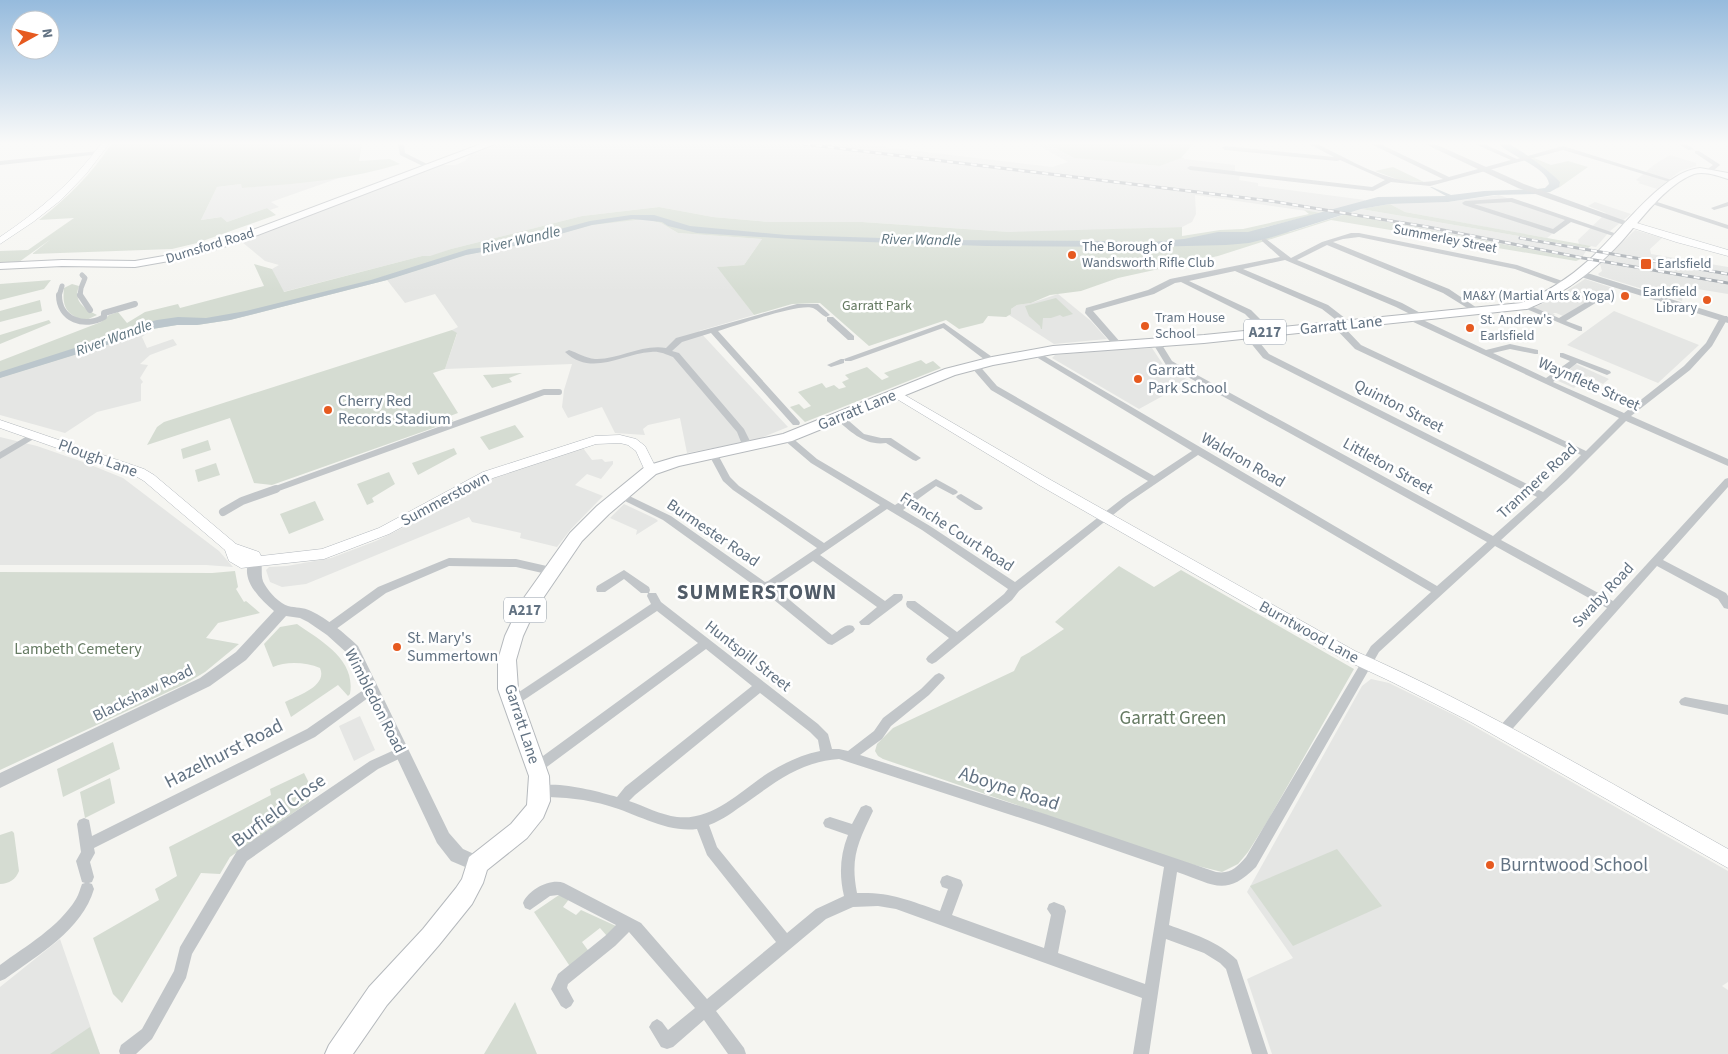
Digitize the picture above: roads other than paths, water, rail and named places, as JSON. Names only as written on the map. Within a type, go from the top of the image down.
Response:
[{"type":"main road","points":[[0,241],[63,193]]},
{"type":"main road","name":"Durnsford Road","points":[[1,267],[62,263],[135,264],[182,256],[233,241],[360,193]]},
{"type":"main road","name":"Garratt Lane","points":[[477,864],[499,848],[528,822],[535,811],[540,791],[540,782],[536,768],[512,700],[506,672],[510,648],[527,607],[576,537],[620,495],[650,470],[676,462],[787,438],[896,394],[992,360],[1036,352],[1248,334],[1522,306],[1565,285],[1581,274],[1662,193]]},
{"type":"main road","points":[[1630,224],[1728,253]]},
{"type":"main road","name":"Burntwood Lane","points":[[896,394],[1196,569],[1367,663],[1503,731],[1728,859]]},
{"type":"main road","name":"Plough Lane","points":[[0,424],[139,472],[232,548],[234,557],[240,562],[255,562]]},
{"type":"main road","name":"Summerstown","points":[[255,562],[324,554],[384,531],[488,475],[595,440],[620,439],[632,442],[641,449],[650,470]]},
{"type":"main road","points":[[338,1054],[378,996],[431,937],[464,896],[472,883],[477,864]]},
{"type":"street","points":[[1542,193],[1630,224]]},
{"type":"street","points":[[1569,220],[1554,232],[1465,203],[1512,200],[1618,236]]},
{"type":"street","points":[[1651,202],[1728,227]]},
{"type":"street","points":[[1714,208],[1728,204]]},
{"type":"street","name":"Summerley Street","points":[[1289,259],[1348,235],[1359,235],[1517,266],[1565,285]]},
{"type":"street","name":"Waynflete Street","points":[[1264,240],[1289,259],[1412,311],[1417,318],[1486,354],[1728,462]]},
{"type":"street","points":[[1329,243],[1446,291],[1477,312]]},
{"type":"street","points":[[1118,345],[1089,313],[1089,310],[1151,292],[1173,281],[1289,259]]},
{"type":"street","points":[[1236,268],[1325,308],[1342,325],[1358,347],[1588,455]]},
{"type":"street","points":[[1581,274],[1726,319]]},
{"type":"street","points":[[82,275],[85,278],[79,292],[81,301],[90,310]]},
{"type":"street","points":[[1182,280],[1248,312],[1268,332]]},
{"type":"street","points":[[62,286],[59,299],[64,310],[70,318],[82,324],[92,324],[104,317],[104,313],[135,304]]},
{"type":"street","points":[[1560,321],[1608,293]]},
{"type":"street","points":[[668,350],[680,340],[797,306],[815,306],[851,338]]},
{"type":"street","points":[[1522,306],[1579,330]]},
{"type":"street","name":"Tranmere Road","points":[[1367,663],[1375,649],[1544,496],[1626,416],[1687,368],[1709,344],[1726,319]]},
{"type":"street","points":[[831,365],[864,350],[944,325],[992,360]]},
{"type":"street","points":[[712,330],[796,423]]},
{"type":"street","name":"Quinton Street","points":[[1248,334],[1266,356],[1544,496]]},
{"type":"street","name":"Littleton Street","points":[[1156,342],[1169,363],[1174,366],[1615,606]]},
{"type":"street","points":[[1486,354],[1500,347],[1510,346],[1535,352]]},
{"type":"street","points":[[569,352],[581,360],[597,362],[644,350],[668,350],[676,355],[741,431],[748,447]]},
{"type":"street","name":"Waldron Road","points":[[1036,352],[1198,451],[1437,591]]},
{"type":"street","points":[[1562,354],[1607,373]]},
{"type":"street","points":[[1547,382],[1576,360]]},
{"type":"street","points":[[974,365],[994,388],[1154,480]]},
{"type":"street","points":[[222,512],[242,501],[527,398],[544,392],[559,392]]},
{"type":"street","points":[[839,417],[859,434],[881,441],[888,440],[916,458]]},
{"type":"street","points":[[848,439],[859,434]]},
{"type":"street","points":[[0,456],[34,435]]},
{"type":"street","name":"Franche Court Road","points":[[787,438],[814,460],[926,528],[1015,588],[1154,480],[1198,451]]},
{"type":"street","points":[[714,455],[726,479],[736,488],[823,547]]},
{"type":"street","name":"Burmester Road","points":[[620,495],[667,518],[762,585],[767,585],[823,547],[946,475]]},
{"type":"street","points":[[936,482],[978,508]]},
{"type":"street","name":"Swaby Road","points":[[1503,731],[1726,485]]},
{"type":"street","points":[[812,555],[885,607]]},
{"type":"street","points":[[1656,561],[1722,596],[1728,605]]},
{"type":"street","name":"Wimbledon Road","points":[[255,562],[253,571],[260,589],[283,610],[304,614],[328,629],[353,650],[446,843],[457,855],[477,864]]},
{"type":"street","points":[[328,629],[382,590],[449,562],[516,563],[551,571]]},
{"type":"street","name":"Huntspill Street","points":[[601,589],[624,574],[705,644],[824,738],[827,754]]},
{"type":"street","points":[[767,585],[772,592],[832,641],[848,628]]},
{"type":"street","points":[[932,658],[1008,596],[1015,588]]},
{"type":"street","points":[[512,700],[520,697],[651,597]]},
{"type":"street","points":[[865,622],[898,597]]},
{"type":"street","points":[[911,604],[957,638]]},
{"type":"street","name":"Blackshaw Road","points":[[0,781],[205,682],[235,662],[283,610]]},
{"type":"street","points":[[536,768],[705,644]]},
{"type":"street","name":"Aboyne Road","points":[[540,791],[583,792],[674,823],[702,822],[723,812],[780,772],[801,760],[827,754],[839,754],[852,756],[1046,820],[1171,865],[1216,879],[1226,880],[1240,874],[1251,862],[1367,663]]},
{"type":"street","points":[[852,756],[878,735],[887,722],[925,692],[939,678]]},
{"type":"street","points":[[619,804],[630,791],[760,686]]},
{"type":"street","name":"Hazelhurst Road","points":[[87,845],[311,733],[372,689]]},
{"type":"street","points":[[1685,702],[1728,710]]},
{"type":"street","name":"Burfield Close","points":[[126,1051],[147,1034],[181,973],[185,952],[242,856],[374,765],[401,752]]},
{"type":"street","points":[[852,900],[847,864],[855,831],[866,811]]},
{"type":"street","points":[[702,822],[712,851],[786,943]]},
{"type":"street","points":[[830,823],[855,831]]},
{"type":"street","points":[[0,974],[71,919],[84,901],[87,883],[83,861],[88,853],[84,824]]},
{"type":"street","points":[[1141,1054],[1171,865]]},
{"type":"street","points":[[944,918],[956,885],[948,882]]},
{"type":"street","points":[[530,903],[547,890],[559,888],[636,928],[705,1009],[738,1054]]},
{"type":"street","points":[[657,1027],[667,1041],[822,914],[852,900],[878,899],[896,902],[1150,993]]},
{"type":"street","points":[[1050,957],[1059,911],[1054,909]]},
{"type":"street","points":[[566,1001],[559,989],[563,979],[610,941],[628,923]]},
{"type":"street","points":[[1161,930],[1214,949],[1224,956],[1232,966],[1260,1054]]},
{"type":"water","name":"River Wandle","points":[[1441,193],[1451,195],[1466,193],[1542,193],[1494,195],[1448,202],[1390,204],[1361,209],[1249,243],[1226,245],[1147,247],[986,246],[808,240],[697,233],[668,226],[662,222],[633,219],[592,225],[525,244],[466,255],[387,280],[230,320],[140,331],[110,344],[0,378],[0,372],[157,320],[178,317],[206,318],[246,311],[371,280],[469,249],[497,246],[590,221],[631,215],[654,215],[690,226],[786,235],[1141,243],[1184,239],[1218,232],[1248,232],[1378,197],[1446,196]]},
{"type":"railway","points":[[1207,193],[1271,201],[1428,227],[1583,258],[1728,283]]},
{"type":"railway","points":[[1520,238],[1728,274]]},
{"type":"place","name":"The Borough of Wandsworth Rifle Club","points":[[1072,255]]},
{"type":"place","name":"Earlsfield","points":[[1646,264]]},
{"type":"place","name":"MA&Y (Martial Arts & Yoga)","points":[[1625,296]]},
{"type":"place","name":"Earlsfield Library","points":[[1707,300]]},
{"type":"place","name":"Tram House School","points":[[1145,326]]},
{"type":"place","name":"St. Andrew's Earlsfield","points":[[1470,328]]},
{"type":"place","name":"Garratt Park School","points":[[1138,379]]},
{"type":"place","name":"Cherry Red Records Stadium","points":[[328,410]]},
{"type":"place","name":"St. Mary's Summertown","points":[[397,647]]},
{"type":"place","name":"Burntwood School","points":[[1490,865]]},
{"type":"district","name":"SUMMERSTOWN","points":[[757,592]]},
{"type":"park label","name":"Garratt Park","points":[[877,306]]},
{"type":"park label","name":"Lambeth Cemetery","points":[[78,649]]},
{"type":"park label","name":"Garratt Green","points":[[1173,718]]}]
